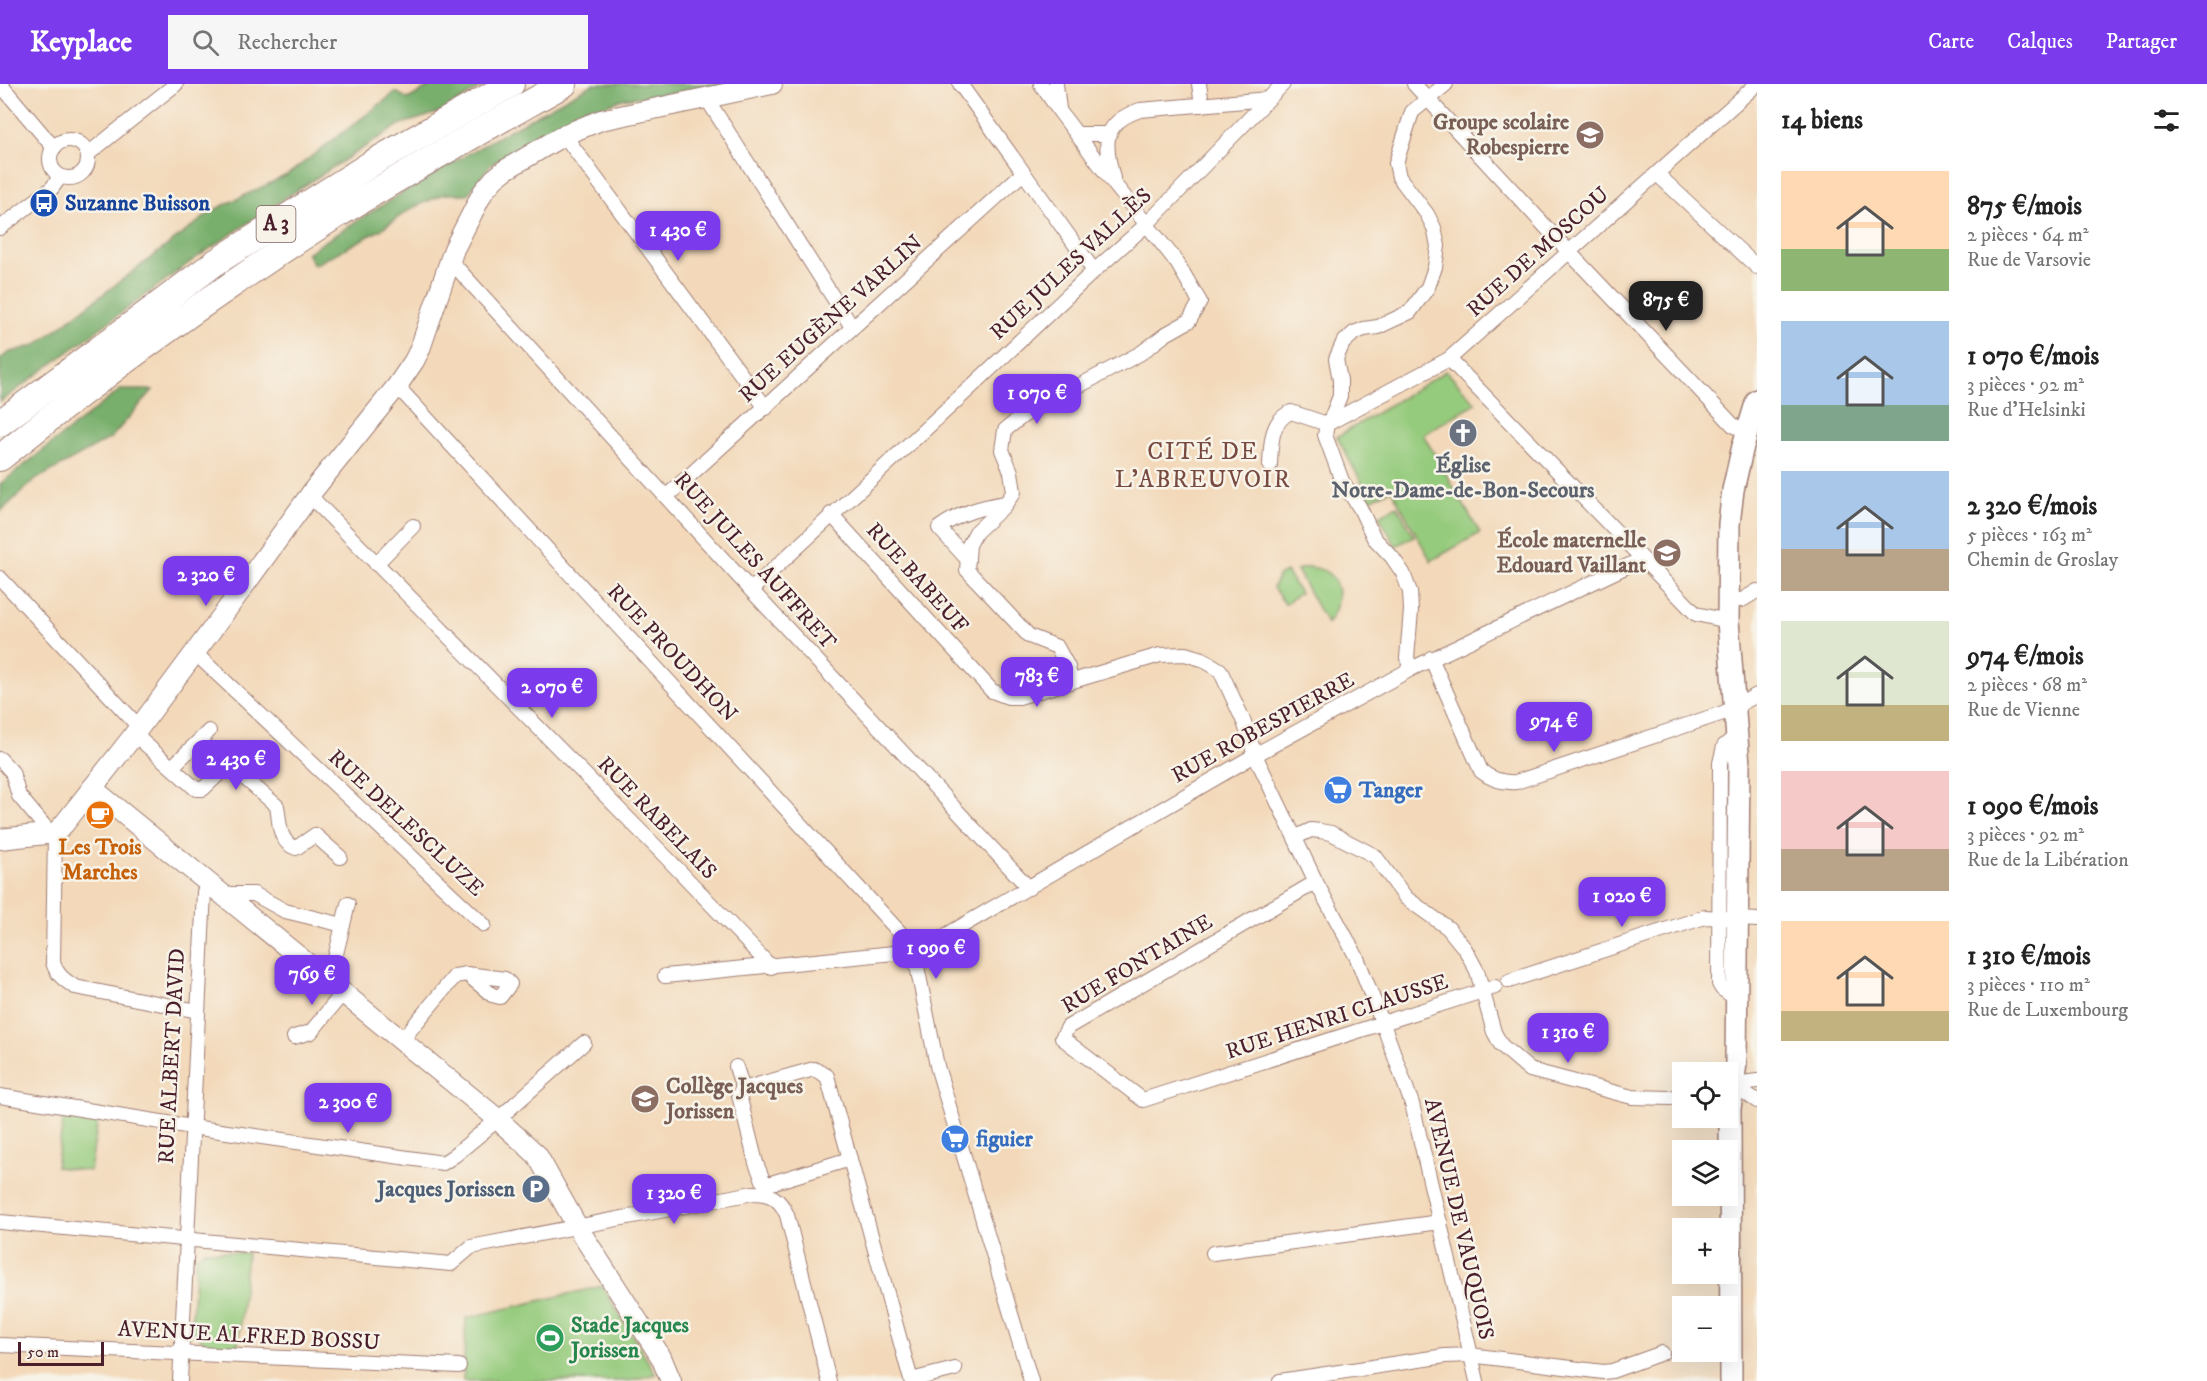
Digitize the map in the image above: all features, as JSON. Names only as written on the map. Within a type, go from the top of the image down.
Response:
[{"type":"highway","name":"A 3","points":[[0,423],[216,262],[374,162],[511,84]]},
{"type":"highway","name":"A 3","points":[[0,458],[139,351],[265,262],[325,223],[564,84]]},
{"type":"main road","points":[[1736,1062],[1739,765],[1728,621],[1730,513],[1733,490],[1757,400]]},
{"type":"main road","points":[[1730,1128],[1731,1381]]},
{"type":"street","points":[[0,84],[54,148]]},
{"type":"street","points":[[198,1011],[75,987],[64,981],[55,970],[53,962],[56,830],[137,730],[309,495],[397,386],[420,349],[454,249],[483,192],[494,179],[564,135],[601,120],[772,84]]},
{"type":"street","points":[[960,84],[1094,271]]},
{"type":"street","points":[[1041,84],[1115,185],[1176,261],[1200,302],[1189,321],[1166,334],[1141,353],[1024,415],[1005,430],[1002,450],[1011,472],[1014,492],[976,532],[969,545],[967,570],[1029,636],[1057,647],[1068,667],[1071,682]]},
{"type":"street","points":[[1056,84],[1060,112]]},
{"type":"street","points":[[1199,84],[1202,105]]},
{"type":"street","name":"RUE JULES VALLÈS","points":[[751,590],[1146,225],[1283,84]]},
{"type":"street","points":[[1414,84],[1569,253],[1733,425],[1747,432]]},
{"type":"street","points":[[1411,669],[1407,658],[1411,610],[1410,592],[1404,573],[1374,538],[1360,508],[1342,481],[1325,435],[1340,396],[1336,359],[1343,343],[1354,333],[1378,327],[1410,312],[1428,287],[1435,267],[1438,246],[1434,228],[1427,214],[1399,177],[1396,163],[1412,112],[1446,84]]},
{"type":"street","name":"RUE DE MOSCOU","points":[[1329,423],[1449,359],[1757,84]]},
{"type":"street","points":[[88,154],[168,86]]},
{"type":"street","points":[[707,99],[852,327]]},
{"type":"street","points":[[1115,185],[1106,143],[1114,126],[1128,114],[1140,110],[1268,99]]},
{"type":"street","points":[[1078,134],[1110,134]]},
{"type":"street","points":[[564,135],[766,408]]},
{"type":"street","points":[[64,141],[76,141],[85,148],[88,154],[87,167],[84,172],[73,178],[60,177],[51,167],[50,160],[54,148],[64,141]]},
{"type":"street","name":"RUE EUGÈNE VARLIN","points":[[667,496],[1023,174]]},
{"type":"street","points":[[1657,174],[1757,267]]},
{"type":"street","points":[[0,228],[52,188],[60,177]]},
{"type":"street","name":"RUE JULES AUFFRET","points":[[449,263],[457,268],[751,590],[1029,888]]},
{"type":"street","points":[[1449,359],[1696,614],[1728,621]]},
{"type":"street","name":"RUE PROUDHON","points":[[397,386],[903,936],[914,951]]},
{"type":"street","points":[[1270,465],[1275,426],[1285,414],[1291,412],[1329,423]]},
{"type":"street","name":"RUE RABELAIS","points":[[309,495],[666,857],[771,967]]},
{"type":"street","points":[[968,560],[939,528],[950,520],[979,507],[1006,503]]},
{"type":"street","name":"RUE BABEUF","points":[[831,514],[992,691],[1008,697],[1019,697],[1161,655],[1185,654],[1202,659],[1220,670],[1244,722],[1255,756],[1316,882]]},
{"type":"street","points":[[376,564],[413,526]]},
{"type":"street","name":"RUE ROBESPIERRE","points":[[914,951],[1029,888],[1255,756],[1431,658],[1642,558]]},
{"type":"street","points":[[0,578],[137,730],[196,789],[203,789],[226,767],[234,769],[277,806],[282,838],[288,846],[296,848],[315,835],[340,857]]},
{"type":"street","points":[[1729,600],[1742,600],[1757,591]]},
{"type":"street","name":"RUE DELESCLUZE","points":[[195,653],[484,925]]},
{"type":"street","points":[[1431,658],[1481,771],[1505,783],[1527,779],[1735,708],[1757,695]]},
{"type":"street","points":[[172,767],[209,730]]},
{"type":"street","points":[[0,759],[12,772],[19,796],[56,830]]},
{"type":"street","points":[[92,788],[537,1155],[578,1228],[661,1357],[671,1381]]},
{"type":"street","points":[[0,839],[56,830]]},
{"type":"street","points":[[1296,837],[1311,830],[1331,833],[1375,856],[1406,898],[1456,936],[1489,989],[1487,1011],[1501,1045],[1530,1070],[1632,1097],[1672,1098]]},
{"type":"street","name":"AVENUE DE VAUQUOIS","points":[[1316,882],[1357,958],[1408,1093],[1418,1126],[1477,1381]]},
{"type":"street","name":"RUE FONTAINE","points":[[1202,1082],[1143,1100],[1062,1038],[1068,1027],[1316,882]]},
{"type":"street","points":[[214,889],[254,894],[285,911],[343,925]]},
{"type":"street","name":"RUE ALBERT DAVID","points":[[180,1381],[204,892],[214,889]]},
{"type":"street","points":[[294,1037],[311,1032],[336,988],[343,925],[348,904]]},
{"type":"street","points":[[1509,981],[1705,917],[1739,919]]},
{"type":"street","points":[[665,976],[914,951],[937,1066],[1030,1381]]},
{"type":"street","points":[[401,1041],[451,979],[460,974],[467,974]]},
{"type":"street","name":"RUE HENRI CLAUSSE","points":[[1202,1082],[1489,989]]},
{"type":"street","points":[[0,1096],[192,1127],[443,1163],[497,1120],[584,1043]]},
{"type":"street","points":[[736,1067],[743,1089]]},
{"type":"street","points":[[829,1381],[787,1215],[782,1203],[766,1191],[756,1163],[739,1095],[743,1089],[814,1069],[827,1076],[911,1380],[955,1369]]},
{"type":"street","points":[[1738,1085],[1757,1081]]},
{"type":"street","points":[[1738,1091],[1757,1101]]},
{"type":"street","points":[[0,1222],[451,1264],[471,1247],[766,1191],[850,1159]]},
{"type":"street","points":[[1213,1253],[1440,1222]]},
{"type":"street","name":"AVENUE ALFRED BOSSU","points":[[0,1345],[459,1366]]},
{"type":"street","points":[[1280,1381],[1445,1356],[1470,1355],[1603,1377],[1612,1371],[1662,1353]]},
{"type":"green space","points":[[434,84],[486,84],[444,111],[399,125],[285,198],[193,260],[0,402],[0,359],[8,353],[36,345],[214,210],[287,175],[396,92],[408,99]]},
{"type":"green space","points":[[593,84],[731,84],[730,86],[622,99],[572,118],[491,164],[468,194],[444,194],[412,208],[380,230],[314,265],[307,253],[448,166]]},
{"type":"green space","points":[[1446,371],[1476,403],[1423,434],[1480,533],[1431,561],[1391,489],[1371,500],[1337,437]]},
{"type":"green space","points":[[120,390],[153,390],[111,438],[35,480],[0,512],[0,484]]},
{"type":"green space","points":[[1397,506],[1414,536],[1396,546],[1379,516]]},
{"type":"green space","points":[[1307,567],[1327,573],[1337,587],[1336,605],[1327,624],[1297,570]]},
{"type":"green space","points":[[1286,572],[1300,593],[1285,604],[1273,588],[1278,576]]},
{"type":"green space","points":[[64,1115],[98,1120],[90,1171],[56,1167]]},
{"type":"green space","points":[[205,1250],[247,1253],[238,1346],[206,1345],[200,1337],[191,1334],[196,1257]]},
{"type":"green space","name":"Stade Jacques Jorissen","points":[[602,1286],[656,1374],[629,1381],[463,1381],[466,1318]]},
{"type":"place","name":"Groupe scolaire Robespierre","points":[[1590,135]]},
{"type":"place","name":"Suzanne Buisson","points":[[44,203]]},
{"type":"place","name":"Église Notre-Dame-de-Bon-Secours","points":[[1463,433]]},
{"type":"place","name":"École maternelle Edouard Vaillant","points":[[1667,553]]},
{"type":"place","name":"Tanger","points":[[1338,790]]},
{"type":"place","name":"Les Trois Marches","points":[[100,815]]},
{"type":"place","name":"Collège Jacques Jorissen","points":[[645,1099]]},
{"type":"place","name":"figuier","points":[[955,1139]]},
{"type":"place","name":"Jacques Jorissen","points":[[536,1189]]},
{"type":"place","name":"Stade Jacques Jorissen","points":[[550,1338]]},
{"type":"district","name":"CITÉ DE L'ABREUVOIR","points":[[1203,466]]}]
